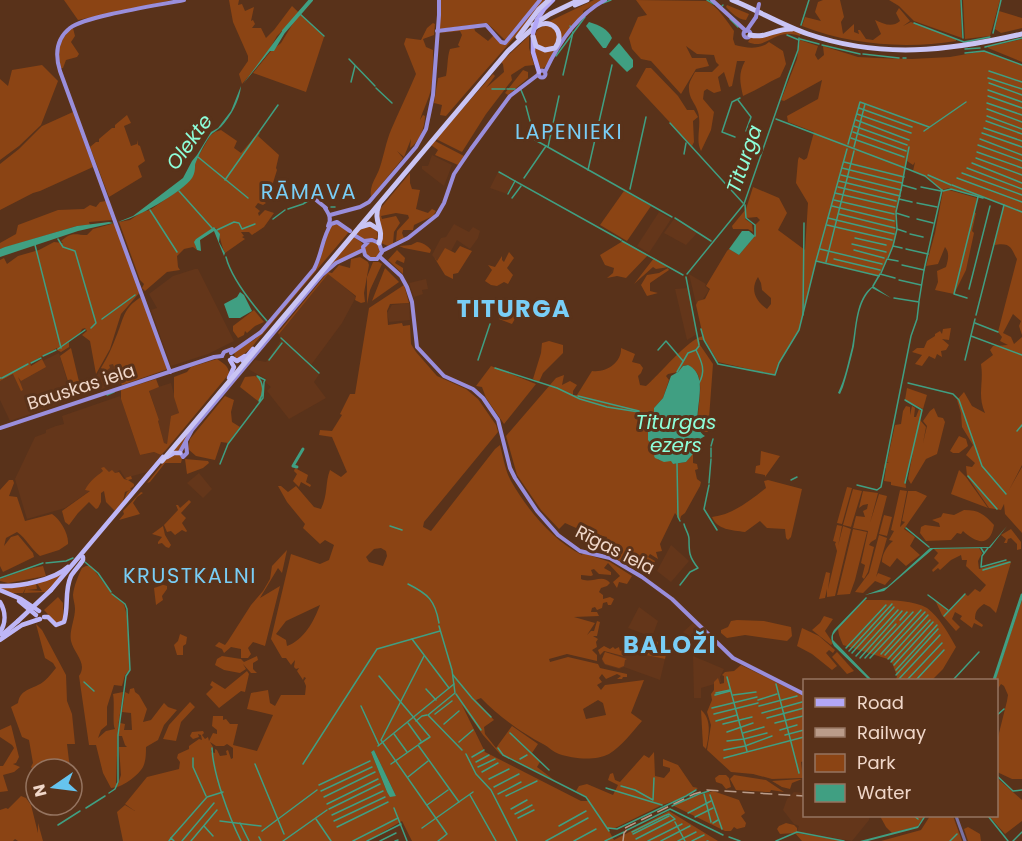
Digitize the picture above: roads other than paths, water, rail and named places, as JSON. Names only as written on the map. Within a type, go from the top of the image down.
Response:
[{"type":"highway","points":[[67,576],[142,481],[230,381],[253,349],[518,37],[539,9],[551,0]]},
{"type":"highway","points":[[518,37],[547,16],[579,0]]},
{"type":"highway","points":[[0,590],[55,576],[67,568],[97,538],[495,65],[537,23],[587,0]]},
{"type":"highway","points":[[732,0],[796,29],[826,39],[846,44],[904,51],[950,49],[1022,33]]},
{"type":"highway","points":[[738,0],[802,28],[837,39],[878,46],[916,48],[952,46],[1022,33]]},
{"type":"highway","points":[[533,35],[535,44],[542,50],[552,49],[558,43],[560,34],[554,25],[537,23]]},
{"type":"highway","points":[[747,32],[762,37],[780,29],[796,29]]},
{"type":"highway","points":[[380,245],[381,234],[376,214],[382,199]]},
{"type":"highway","points":[[353,232],[366,224],[373,225],[379,233],[380,245]]},
{"type":"highway","points":[[230,356],[236,361],[253,349]]},
{"type":"highway","points":[[230,356],[234,367],[230,381]]},
{"type":"highway","points":[[162,461],[172,453],[183,451]]},
{"type":"highway","points":[[0,636],[51,590],[88,547]]},
{"type":"highway","points":[[0,590],[39,615],[48,617],[56,625],[64,622],[67,615],[69,584],[83,557]]},
{"type":"highway","points":[[0,602],[4,619],[0,636]]},
{"type":"highway","points":[[0,636],[39,615]]},
{"type":"main road","points":[[170,372],[60,71],[57,51],[64,34],[78,23],[184,0]]},
{"type":"main road","points":[[335,218],[345,210],[360,207],[371,201],[422,138],[432,102],[439,0]]},
{"type":"main road","points":[[437,31],[484,25],[489,27],[501,42],[505,43],[540,0]]},
{"type":"main road","points":[[540,73],[532,48],[533,35],[544,9],[551,0]]},
{"type":"main road","points":[[183,451],[192,430],[216,402],[230,381],[322,275],[336,263],[365,248],[380,245],[388,248],[408,238],[438,214],[454,174],[510,96],[540,73],[579,20],[594,6],[605,0]]},
{"type":"main road","points":[[712,0],[747,32],[756,17],[758,2]]},
{"type":"main road","points":[[310,195],[353,232],[370,259],[375,260],[380,256],[380,245]]},
{"type":"main road","name":"Bauskas iela","points":[[0,428],[222,356],[224,352],[230,356],[264,330],[315,269],[322,240],[335,218]]},
{"type":"main road","name":"Rīgas iela","points":[[380,256],[401,276],[407,287],[412,302],[417,347],[444,376],[476,391],[492,410],[500,425],[512,473],[537,511],[562,538],[580,551],[610,558],[652,584],[672,599],[733,658],[803,693]]},
{"type":"main road","points":[[222,356],[225,361],[230,356]]},
{"type":"street","points":[[956,817],[965,841]]},
{"type":"water","points":[[589,22],[603,28],[612,38],[606,48],[603,48],[586,26]]},
{"type":"water","name":"Olekte","points":[[283,30],[286,31],[274,51],[270,51],[243,84]]},
{"type":"water","points":[[619,43],[633,60],[633,67],[627,72],[609,54]]},
{"type":"water","name":"Olekte","points":[[241,86],[234,108],[225,123],[206,142],[196,162],[193,176],[187,184],[157,204],[135,216],[118,222],[133,216],[183,178],[211,132],[218,128],[231,111]]},
{"type":"water","points":[[113,223],[78,231],[0,257],[0,249],[5,247],[77,226]]},
{"type":"water","points":[[214,227],[220,234],[219,242],[225,253],[224,256],[214,231],[200,240],[201,251],[197,250],[194,242]]},
{"type":"water","points":[[742,231],[749,231],[755,236],[739,255],[729,249]]},
{"type":"water","points":[[873,286],[891,298],[872,288],[863,301],[858,315],[852,356],[840,394],[838,393],[852,347],[856,323],[860,306],[867,291]]},
{"type":"water","points":[[240,292],[252,311],[240,318],[229,318],[224,304],[237,297]]},
{"type":"water","name":"Titurgas ezers","points":[[688,365],[696,371],[699,380],[698,422],[705,436],[700,439],[697,449],[686,462],[673,464],[671,461],[664,462],[655,458],[657,451],[648,440],[648,426],[654,421],[654,408],[663,398],[671,376],[683,366]]},
{"type":"water","points":[[1007,526],[990,548],[933,549],[884,591],[865,595],[887,587],[930,548],[989,547]]},
{"type":"water","points":[[867,598],[836,631],[833,640],[871,679],[868,679],[834,646],[831,639],[834,630]]},
{"type":"water","points":[[374,750],[396,796],[390,797],[387,792],[371,752]]},
{"type":"water","points":[[925,817],[918,828],[860,841],[918,826]]},
{"type":"waterway","name":"Olekte","points":[[284,31],[311,0]]},
{"type":"waterway","points":[[603,3],[611,0]]},
{"type":"waterway","points":[[707,0],[714,4]]},
{"type":"waterway","name":"Titurga","points":[[801,25],[809,0]]},
{"type":"waterway","points":[[961,0],[963,38]]},
{"type":"waterway","points":[[993,33],[1001,0]]},
{"type":"waterway","points":[[299,13],[324,36]]},
{"type":"waterway","points":[[556,56],[585,17]]},
{"type":"waterway","points":[[730,19],[738,27]]},
{"type":"waterway","points":[[914,23],[964,42],[990,37]]},
{"type":"waterway","points":[[563,75],[573,32]]},
{"type":"waterway","points":[[787,35],[799,40]]},
{"type":"waterway","name":"Titurga","points":[[687,274],[744,204],[798,50],[799,38]]},
{"type":"waterway","points":[[985,47],[1022,38]]},
{"type":"waterway","points":[[800,39],[819,44]]},
{"type":"waterway","points":[[822,45],[860,54]]},
{"type":"waterway","points":[[965,49],[980,48]]},
{"type":"waterway","points":[[965,53],[984,51],[1022,65]]},
{"type":"waterway","points":[[863,54],[899,58]]},
{"type":"waterway","points":[[349,59],[375,86]]},
{"type":"waterway","points":[[588,170],[612,65]]},
{"type":"waterway","points":[[351,82],[355,66]]},
{"type":"waterway","points":[[989,71],[1022,82]]},
{"type":"waterway","points":[[988,78],[1022,89]]},
{"type":"waterway","points":[[989,83],[1022,95]]},
{"type":"waterway","points":[[376,88],[392,103]]},
{"type":"waterway","points":[[492,89],[505,89]]},
{"type":"waterway","points":[[507,89],[515,89]]},
{"type":"waterway","points":[[521,90],[526,102]]},
{"type":"waterway","points":[[988,90],[1022,102]]},
{"type":"waterway","points":[[548,147],[559,96]]},
{"type":"waterway","points":[[988,96],[1022,108]]},
{"type":"waterway","points":[[735,137],[722,132],[732,102],[740,98]]},
{"type":"waterway","points":[[738,100],[751,117],[746,131]]},
{"type":"waterway","points":[[848,144],[860,102],[929,127]]},
{"type":"waterway","points":[[924,131],[966,102]]},
{"type":"waterway","points":[[987,103],[1022,115]]},
{"type":"waterway","points":[[854,147],[865,104]]},
{"type":"waterway","points":[[225,180],[278,105]]},
{"type":"waterway","points":[[526,106],[535,140],[546,146]]},
{"type":"waterway","points":[[859,108],[912,127]]},
{"type":"waterway","points":[[987,109],[1022,122]]},
{"type":"waterway","points":[[857,114],[911,133]]},
{"type":"waterway","points":[[987,116],[1022,129]]},
{"type":"waterway","points":[[630,189],[646,117]]},
{"type":"waterway","points":[[776,119],[905,168],[909,147]]},
{"type":"waterway","points":[[856,120],[909,140]]},
{"type":"waterway","points":[[986,121],[1022,134]]},
{"type":"waterway","points":[[670,123],[743,203]]},
{"type":"waterway","points":[[854,126],[907,145]]},
{"type":"waterway","points":[[984,128],[1022,141]]},
{"type":"waterway","points":[[853,132],[906,151]]},
{"type":"waterway","points":[[982,133],[1022,147]]},
{"type":"waterway","points":[[851,138],[904,157]]},
{"type":"waterway","points":[[980,139],[1022,155]]},
{"type":"waterway","points":[[684,154],[686,143]]},
{"type":"waterway","points":[[978,145],[1022,161]]},
{"type":"waterway","points":[[524,178],[546,146],[672,217]]},
{"type":"waterway","points":[[816,261],[847,149]]},
{"type":"waterway","points":[[826,262],[854,151]]},
{"type":"waterway","points":[[977,152],[1022,168]]},
{"type":"waterway","points":[[198,157],[248,198]]},
{"type":"waterway","points":[[976,158],[1022,175]]},
{"type":"waterway","points":[[844,162],[904,177]]},
{"type":"waterway","points":[[972,163],[1022,183]]},
{"type":"waterway","points":[[842,168],[902,183]]},
{"type":"waterway","points":[[902,185],[905,168],[925,176],[943,191],[951,189],[983,198]]},
{"type":"waterway","points":[[967,168],[1022,189]]},
{"type":"waterway","points":[[499,172],[621,240]]},
{"type":"waterway","points":[[962,173],[1022,195]]},
{"type":"waterway","points":[[841,175],[901,190]]},
{"type":"waterway","points":[[928,175],[951,185]]},
{"type":"waterway","points":[[957,178],[1022,202]]},
{"type":"waterway","points":[[508,194],[515,181]]},
{"type":"waterway","points":[[839,181],[900,196]]},
{"type":"waterway","points":[[899,199],[902,185],[916,189]]},
{"type":"waterway","points":[[952,185],[1004,205],[976,315]]},
{"type":"waterway","points":[[512,198],[521,186]]},
{"type":"waterway","points":[[838,187],[896,201]]},
{"type":"waterway","points":[[921,187],[941,191]]},
{"type":"waterway","points":[[919,301],[942,190]]},
{"type":"waterway","points":[[179,191],[212,228]]},
{"type":"waterway","points":[[835,193],[895,207]]},
{"type":"waterway","points":[[967,298],[954,294],[978,197]]},
{"type":"waterway","points":[[288,209],[311,199]]},
{"type":"waterway","points":[[896,212],[899,199],[912,202]]},
{"type":"waterway","points":[[834,200],[894,214]]},
{"type":"waterway","points":[[917,203],[937,207]]},
{"type":"waterway","points":[[745,205],[746,218],[755,225],[755,236]]},
{"type":"waterway","points":[[1004,205],[1022,212]]},
{"type":"waterway","points":[[832,206],[894,221]]},
{"type":"waterway","points":[[969,289],[990,206]]},
{"type":"waterway","points":[[150,210],[177,252]]},
{"type":"waterway","points":[[273,219],[285,210]]},
{"type":"waterway","points":[[897,229],[896,213],[909,217]]},
{"type":"waterway","points":[[839,214],[895,228]]},
{"type":"waterway","points":[[675,218],[711,241]]},
{"type":"waterway","points":[[828,218],[894,234]]},
{"type":"waterway","points":[[917,219],[933,223]]},
{"type":"waterway","points":[[217,230],[234,222],[239,223],[242,229],[255,224]]},
{"type":"waterway","points":[[803,315],[804,223]]},
{"type":"waterway","points":[[827,225],[892,240]]},
{"type":"waterway","points":[[893,246],[897,229],[906,232]]},
{"type":"waterway","points":[[910,234],[923,237]]},
{"type":"waterway","points":[[855,238],[886,245]]},
{"type":"waterway","points":[[58,239],[63,247],[75,251],[96,323],[91,328]]},
{"type":"waterway","points":[[622,241],[683,275]]},
{"type":"waterway","points":[[852,244],[886,252]]},
{"type":"waterway","points":[[35,245],[61,348]]},
{"type":"waterway","points":[[888,258],[893,246],[902,248]]},
{"type":"waterway","points":[[820,249],[882,264]]},
{"type":"waterway","points":[[906,249],[928,254]]},
{"type":"waterway","points":[[854,250],[884,258]]},
{"type":"waterway","points":[[226,257],[237,282],[267,321]]},
{"type":"waterway","points":[[834,259],[880,270]]},
{"type":"waterway","points":[[881,273],[887,259],[898,261]]},
{"type":"waterway","points":[[701,329],[704,340],[718,364],[775,375],[779,363],[799,330],[816,261],[879,276]]},
{"type":"waterway","points":[[902,265],[924,270]]},
{"type":"waterway","points":[[873,286],[880,274],[895,278]]},
{"type":"waterway","name":"Titurga","points":[[686,277],[699,345]]},
{"type":"waterway","points":[[899,280],[921,285]]},
{"type":"waterway","points":[[102,319],[135,295]]},
{"type":"waterway","points":[[857,485],[877,490],[881,487],[911,336],[917,319],[919,302],[894,298]]},
{"type":"waterway","points":[[965,360],[975,319]]},
{"type":"waterway","points":[[975,323],[998,332]]},
{"type":"waterway","points":[[478,360],[490,324]]},
{"type":"waterway","points":[[58,349],[85,330]]},
{"type":"waterway","points":[[971,336],[1022,355]]},
{"type":"waterway","points":[[281,338],[319,373]]},
{"type":"waterway","points":[[658,350],[666,341],[683,361]]},
{"type":"waterway","points":[[269,360],[282,343]]},
{"type":"waterway","points":[[677,372],[688,353],[699,346]]},
{"type":"waterway","points":[[43,356],[56,350]]},
{"type":"waterway","points":[[696,350],[702,366],[699,383]]},
{"type":"waterway","points":[[31,363],[41,358]]},
{"type":"waterway","points":[[2,378],[28,364]]},
{"type":"waterway","points":[[495,368],[557,388],[580,399],[607,407],[639,412]]},
{"type":"waterway","points":[[220,464],[228,444],[263,398],[265,380],[257,376],[263,387],[259,401]]},
{"type":"waterway","points":[[908,383],[953,394],[959,400],[982,466],[1006,494]]},
{"type":"waterway","points":[[107,395],[114,392]]},
{"type":"waterway","points":[[578,396],[639,411]]},
{"type":"waterway","points":[[905,400],[922,410],[905,483]]},
{"type":"waterway","points":[[1017,431],[1022,425]]},
{"type":"waterway","points":[[711,446],[713,439]]},
{"type":"waterway","points":[[711,448],[711,457]]},
{"type":"waterway","points":[[297,467],[293,466],[303,449]]},
{"type":"waterway","points":[[709,483],[711,459]]},
{"type":"waterway","points":[[677,463],[680,521]]},
{"type":"waterway","points":[[968,476],[997,509]]},
{"type":"waterway","points":[[791,480],[797,477]]},
{"type":"waterway","points":[[709,485],[704,509],[717,530]]},
{"type":"waterway","points":[[680,585],[690,572],[698,568],[690,554],[689,537],[684,524]]},
{"type":"waterway","points":[[390,526],[402,530]]},
{"type":"waterway","points":[[906,528],[929,547]]},
{"type":"waterway","points":[[981,548],[984,553]]},
{"type":"waterway","points":[[988,548],[982,556],[981,567],[1006,560]]},
{"type":"waterway","points":[[46,563],[73,558]]},
{"type":"waterway","points":[[85,562],[98,573],[111,592]]},
{"type":"waterway","points":[[983,570],[1010,562]]},
{"type":"waterway","points":[[0,578],[43,563]]},
{"type":"waterway","points":[[408,584],[430,599],[439,623]]},
{"type":"waterway","points":[[109,793],[115,789],[118,782],[118,735],[126,676],[130,670],[127,609],[125,604],[112,594]]},
{"type":"waterway","points":[[944,616],[965,594]]},
{"type":"waterway","points":[[928,595],[948,610]]},
{"type":"waterway","points":[[994,679],[1022,595]]},
{"type":"waterway","points":[[849,651],[892,604]]},
{"type":"waterway","points":[[846,648],[886,605]]},
{"type":"waterway","points":[[852,653],[894,607]]},
{"type":"waterway","points":[[856,656],[898,610]]},
{"type":"waterway","points":[[881,654],[921,610]]},
{"type":"waterway","points":[[860,658],[902,611]]},
{"type":"waterway","points":[[900,620],[907,612]]},
{"type":"waterway","points":[[870,658],[913,612]]},
{"type":"waterway","points":[[885,655],[925,612]]},
{"type":"waterway","points":[[888,659],[928,615]]},
{"type":"waterway","points":[[891,662],[930,620]]},
{"type":"waterway","points":[[894,665],[933,622]]},
{"type":"waterway","points":[[865,658],[896,624]]},
{"type":"waterway","points":[[896,670],[937,625]]},
{"type":"waterway","points":[[439,626],[452,670],[455,693],[428,715],[462,750]]},
{"type":"waterway","points":[[896,675],[938,629]]},
{"type":"waterway","points":[[303,764],[377,649],[440,631]]},
{"type":"waterway","points":[[899,679],[940,635]]},
{"type":"waterway","points":[[412,639],[449,688]]},
{"type":"waterway","points":[[908,679],[942,643]]},
{"type":"waterway","points":[[917,679],[944,650]]},
{"type":"waterway","points":[[954,679],[979,652]]},
{"type":"waterway","points":[[424,656],[381,740],[447,834],[438,841]]},
{"type":"waterway","points":[[453,675],[491,717]]},
{"type":"waterway","points":[[379,676],[430,737],[419,744]]},
{"type":"waterway","points":[[727,677],[747,751]]},
{"type":"waterway","points":[[84,682],[94,691]]},
{"type":"waterway","points":[[378,746],[454,684]]},
{"type":"waterway","points":[[776,684],[799,773]]},
{"type":"waterway","points":[[426,689],[436,700]]},
{"type":"waterway","points":[[716,693],[730,690]]},
{"type":"waterway","points":[[715,695],[730,691]]},
{"type":"waterway","points":[[733,695],[756,692]]},
{"type":"waterway","points":[[456,694],[481,730]]},
{"type":"waterway","points":[[758,700],[777,694]]},
{"type":"waterway","points":[[759,706],[797,696]]},
{"type":"waterway","points":[[712,708],[757,697]]},
{"type":"waterway","points":[[435,714],[452,701]]},
{"type":"waterway","points":[[762,713],[802,702]]},
{"type":"waterway","points":[[714,714],[758,703]]},
{"type":"waterway","points":[[361,706],[379,745]]},
{"type":"waterway","points":[[767,718],[803,708]]},
{"type":"waterway","points":[[998,714],[1004,709]]},
{"type":"waterway","points":[[444,724],[459,711]]},
{"type":"waterway","points":[[416,721],[427,715]]},
{"type":"waterway","points":[[716,721],[737,715]]},
{"type":"waterway","points":[[775,723],[803,716]]},
{"type":"waterway","points":[[723,724],[752,717]]},
{"type":"waterway","points":[[408,723],[421,741]]},
{"type":"waterway","points":[[727,732],[753,723]]},
{"type":"waterway","points":[[780,730],[797,725]]},
{"type":"waterway","points":[[743,733],[764,727]]},
{"type":"waterway","points":[[459,742],[473,730]]},
{"type":"waterway","points":[[785,735],[803,730]]},
{"type":"waterway","points":[[510,733],[549,770]]},
{"type":"waterway","points":[[727,741],[767,733]]},
{"type":"waterway","points":[[394,734],[407,752]]},
{"type":"waterway","points":[[724,750],[745,746],[772,736]]},
{"type":"waterway","points":[[724,758],[803,737]]},
{"type":"waterway","points":[[391,764],[418,745],[459,802]]},
{"type":"waterway","points":[[212,748],[222,795],[241,841]]},
{"type":"waterway","points":[[498,748],[503,755],[586,797],[609,831]]},
{"type":"waterway","points":[[472,757],[484,750]]},
{"type":"waterway","points":[[466,754],[476,774],[491,790],[517,841]]},
{"type":"waterway","points":[[476,762],[489,755]]},
{"type":"waterway","points":[[520,759],[527,755]]},
{"type":"waterway","points":[[193,758],[193,767],[206,796]]},
{"type":"waterway","points":[[478,767],[495,759]]},
{"type":"waterway","points":[[319,785],[370,761]]},
{"type":"waterway","points":[[408,777],[428,761]]},
{"type":"waterway","points":[[482,772],[498,763]]},
{"type":"waterway","points":[[255,764],[284,834]]},
{"type":"waterway","points":[[321,791],[372,767]]},
{"type":"waterway","points":[[489,779],[509,769]]},
{"type":"waterway","points":[[324,797],[375,772]]},
{"type":"waterway","points":[[494,787],[519,774]]},
{"type":"waterway","points":[[998,777],[1013,791],[1022,790]]},
{"type":"waterway","points":[[621,786],[635,790],[653,800],[654,778]]},
{"type":"waterway","points":[[327,804],[378,779]]},
{"type":"waterway","points":[[506,796],[537,781]]},
{"type":"waterway","points":[[498,794],[521,782]]},
{"type":"waterway","points":[[329,809],[380,784]]},
{"type":"waterway","points":[[606,788],[662,805]]},
{"type":"waterway","points":[[262,831],[317,790]]},
{"type":"waterway","points":[[427,805],[448,790]]},
{"type":"waterway","points":[[608,828],[617,829],[696,790]]},
{"type":"waterway","points":[[332,815],[383,791]]},
{"type":"waterway","points":[[672,806],[709,791]]},
{"type":"waterway","points":[[171,838],[207,797],[223,792]]},
{"type":"waterway","points":[[422,828],[473,792]]},
{"type":"waterway","points":[[704,794],[711,822]]},
{"type":"waterway","points":[[470,795],[496,841]]},
{"type":"waterway","points":[[710,795],[722,829]]},
{"type":"waterway","points":[[86,808],[105,796]]},
{"type":"waterway","points":[[334,821],[385,797]]},
{"type":"waterway","points":[[511,809],[527,800]]},
{"type":"waterway","points":[[688,813],[711,801]]},
{"type":"waterway","points":[[337,827],[388,802]]},
{"type":"waterway","points":[[182,841],[214,803]]},
{"type":"waterway","points":[[515,814],[532,805]]},
{"type":"waterway","points":[[394,808],[407,841]]},
{"type":"waterway","points":[[695,817],[713,808]]},
{"type":"waterway","points":[[627,830],[670,809],[723,835]]},
{"type":"waterway","points":[[191,841],[217,810]]},
{"type":"waterway","points":[[283,841],[327,810]]},
{"type":"waterway","points":[[518,818],[534,810]]},
{"type":"waterway","points":[[559,826],[586,811]]},
{"type":"waterway","points":[[632,832],[669,814],[675,819],[636,839]]},
{"type":"waterway","points":[[633,834],[669,816]]},
{"type":"waterway","points":[[58,825],[71,817]]},
{"type":"waterway","points":[[989,817],[1008,841]]},
{"type":"waterway","points":[[353,841],[398,818]]},
{"type":"waterway","points":[[546,841],[588,818]]},
{"type":"waterway","points":[[316,819],[331,841]]},
{"type":"waterway","points":[[713,823],[718,820]]},
{"type":"waterway","points":[[220,821],[261,826]]},
{"type":"waterway","points":[[675,822],[685,841]]},
{"type":"waterway","points":[[240,823],[249,841]]},
{"type":"waterway","points":[[367,841],[401,824]]},
{"type":"waterway","points":[[648,841],[682,824]]},
{"type":"waterway","points":[[204,826],[213,836]]},
{"type":"waterway","points":[[661,841],[690,826]]},
{"type":"waterway","points":[[574,841],[596,829]]},
{"type":"waterway","points":[[605,841],[624,832]]},
{"type":"waterway","points":[[678,841],[696,832]]},
{"type":"waterway","points":[[776,841],[797,832],[844,841]]},
{"type":"waterway","points":[[1013,841],[1022,832]]},
{"type":"waterway","points":[[380,841],[396,833]]},
{"type":"waterway","points":[[950,841],[957,834]]},
{"type":"waterway","points":[[692,841],[704,835]]},
{"type":"waterway","points":[[259,837],[261,841]]},
{"type":"waterway","points":[[729,837],[740,841]]},
{"type":"waterway","points":[[169,841],[171,838],[174,841]]},
{"type":"railway","points":[[625,828],[694,794],[707,790],[803,796]]},
{"type":"railway","points":[[623,841],[624,833],[631,825]]},
{"type":"district","name":"LAPENIEKI","points":[[569,132]]},
{"type":"district","name":"RĀMAVA","points":[[309,192]]},
{"type":"district","name":"TITURGA","points":[[514,309]]},
{"type":"district","name":"KRUSTKALNI","points":[[190,576]]},
{"type":"district","name":"BALOŽI","points":[[670,645]]}]
